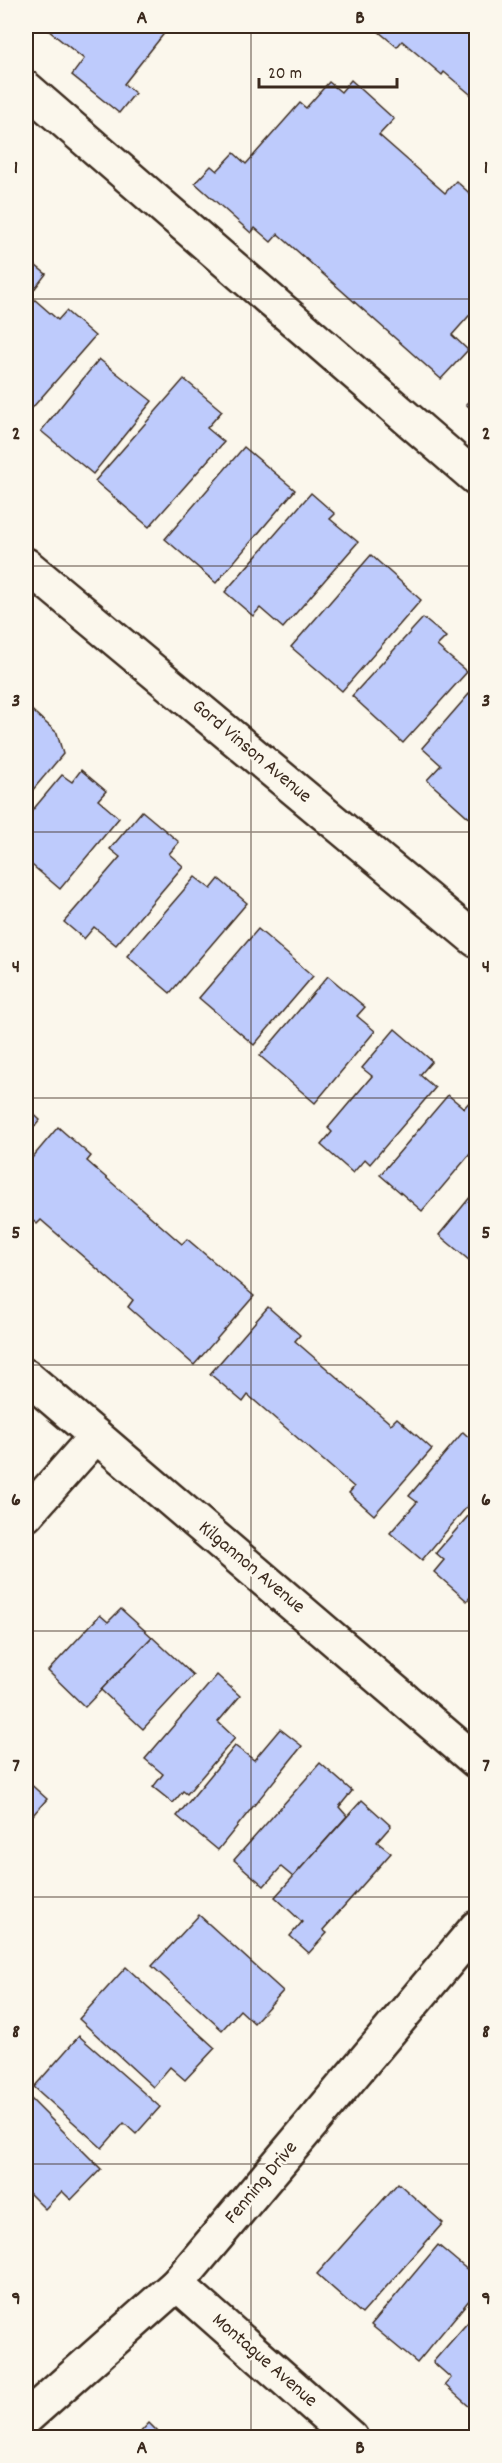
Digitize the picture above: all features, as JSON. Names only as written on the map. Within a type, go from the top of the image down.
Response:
[{"type":"street","points":[[26,88],[477,478]]},
{"type":"street","name":"Gord Vinson Avenue","points":[[26,565],[477,940]]},
{"type":"street","name":"Kilgannon Avenue","points":[[26,1376],[477,1761]]},
{"type":"street","points":[[26,1515],[96,1436]]},
{"type":"street","name":"Fenning Drive","points":[[26,2418],[177,2284],[477,1928]]},
{"type":"street","name":"Montague Avenue","points":[[177,2284],[351,2438]]},
{"type":"building","points":[[43,26],[170,26],[124,84],[135,93],[119,113],[72,75],[84,59]]},
{"type":"building","points":[[372,26],[476,26],[476,99],[444,72],[442,75],[402,41],[397,47]]},
{"type":"building","points":[[351,80],[394,119],[379,135],[445,193],[456,181],[476,199],[476,308],[452,335],[468,350],[441,379],[278,234],[271,242],[255,228],[251,233],[195,183],[211,166],[217,171],[234,153],[246,164],[300,103],[306,108],[329,82],[341,92]]},
{"type":"building","points":[[26,258],[46,274],[26,300]]},
{"type":"building","points":[[34,299],[58,320],[66,311],[95,336],[26,415],[26,308]]},
{"type":"building","points":[[99,359],[152,401],[93,474],[41,431]]},
{"type":"building","points":[[184,379],[222,411],[207,428],[224,442],[149,527],[95,481]]},
{"type":"building","points":[[476,394],[476,414],[466,404]]},
{"type":"building","points":[[244,447],[295,490],[216,583],[165,539]]},
{"type":"building","points":[[311,493],[335,514],[330,519],[358,542],[283,628],[260,608],[253,616],[225,592]]},
{"type":"building","points":[[371,555],[421,600],[342,691],[291,647]]},
{"type":"building","points":[[423,618],[446,637],[437,646],[467,672],[403,743],[352,696]]},
{"type":"building","points":[[476,686],[476,824],[427,780],[441,765],[422,748]]},
{"type":"building","points":[[26,705],[57,733],[63,754],[26,798]]},
{"type":"building","points":[[81,770],[106,791],[98,800],[119,818],[60,889],[26,860],[26,818],[62,775],[72,782]]},
{"type":"building","points":[[142,811],[179,842],[169,854],[183,866],[116,945],[94,927],[84,939],[64,922],[120,857],[110,849]]},
{"type":"building","points":[[195,877],[211,889],[219,879],[247,903],[170,993],[127,956]]},
{"type":"building","points":[[258,929],[313,976],[254,1045],[199,998]]},
{"type":"building","points":[[328,976],[365,1007],[357,1016],[375,1031],[315,1103],[260,1056]]},
{"type":"building","points":[[395,1029],[432,1061],[420,1075],[435,1088],[370,1164],[365,1159],[353,1173],[321,1145],[332,1132],[328,1128],[372,1076],[362,1068]]},
{"type":"building","points":[[448,1095],[464,1108],[473,1098],[476,1101],[476,1147],[422,1211],[380,1175]]},
{"type":"building","points":[[26,1107],[40,1120],[26,1137]]},
{"type":"building","points":[[58,1127],[91,1156],[87,1161],[182,1244],[187,1239],[254,1296],[194,1365],[128,1307],[133,1300],[41,1220],[37,1224],[26,1214],[26,1165]]},
{"type":"building","points":[[476,1190],[476,1266],[439,1235]]},
{"type":"building","points":[[268,1307],[300,1335],[295,1341],[391,1424],[397,1418],[432,1449],[374,1515],[349,1493],[354,1487],[248,1395],[243,1402],[210,1374]]},
{"type":"building","points":[[463,1432],[476,1444],[476,1496],[422,1560],[390,1533],[417,1502],[409,1496]]},
{"type":"building","points":[[476,1507],[476,1590],[467,1601],[434,1572],[444,1560],[436,1553]]},
{"type":"building","points":[[121,1609],[152,1637],[85,1707],[48,1671],[100,1615],[108,1622]]},
{"type":"building","points":[[152,1637],[193,1675],[143,1729],[101,1690]]},
{"type":"building","points":[[217,1675],[240,1696],[218,1722],[235,1738],[187,1794],[183,1791],[173,1803],[153,1787],[163,1774],[145,1759]]},
{"type":"building","points":[[280,1729],[302,1746],[218,1850],[177,1816],[235,1746],[254,1760]]},
{"type":"building","points":[[320,1763],[352,1791],[339,1807],[347,1816],[293,1877],[281,1867],[264,1886],[234,1860]]},
{"type":"building","points":[[26,1780],[47,1799],[26,1823]]},
{"type":"building","points":[[362,1800],[391,1826],[377,1842],[391,1853],[323,1930],[327,1933],[309,1953],[290,1936],[302,1922],[275,1897]]},
{"type":"building","points":[[199,1915],[283,1991],[254,2023],[240,2010],[222,2030],[152,1966]]},
{"type":"building","points":[[126,1967],[215,2048],[185,2080],[170,2067],[153,2087],[79,2019]]},
{"type":"building","points":[[79,2036],[160,2107],[136,2134],[124,2123],[102,2148],[34,2087]]},
{"type":"building","points":[[26,2094],[101,2169],[71,2200],[62,2191],[45,2209],[26,2190]]},
{"type":"building","points":[[398,2183],[443,2223],[362,2314],[317,2274]]},
{"type":"building","points":[[438,2245],[476,2277],[476,2292],[417,2363],[371,2325]]},
{"type":"building","points":[[476,2313],[476,2404],[472,2409],[445,2385],[451,2378],[433,2362]]},
{"type":"building","points":[[149,2423],[164,2438],[135,2438]]}]
